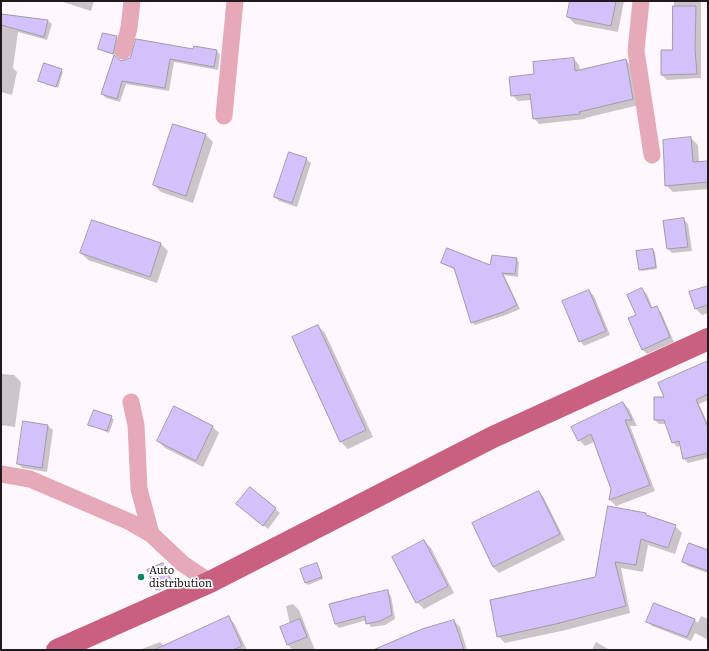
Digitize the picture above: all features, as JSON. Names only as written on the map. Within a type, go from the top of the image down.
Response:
[{"type":"main road","points":[[57,650],[210,582],[493,437],[708,339]]},
{"type":"street","points":[[123,51],[129,28],[132,1]]},
{"type":"street","points":[[224,116],[235,1]]},
{"type":"street","points":[[641,1],[636,51],[652,155]]},
{"type":"street","points":[[131,402],[136,425],[139,489],[151,534]]},
{"type":"street","points":[[1,474],[30,479],[130,522],[151,534],[183,564],[210,582]]},
{"type":"building","points":[[570,1],[616,1],[611,26],[567,17]]},
{"type":"building","points":[[673,6],[696,6],[695,49],[697,74],[661,75],[661,50],[672,50]]},
{"type":"building","points":[[1,14],[48,20],[44,37],[1,25]]},
{"type":"building","points":[[103,33],[117,36],[113,54],[98,49]]},
{"type":"building","points":[[136,39],[193,49],[194,46],[217,50],[214,67],[170,59],[165,88],[122,81],[117,99],[101,94],[114,55],[121,61],[130,58]]},
{"type":"building","points":[[574,58],[575,71],[626,59],[633,99],[579,112],[580,114],[533,119],[530,94],[511,96],[509,77],[534,74],[533,62]]},
{"type":"building","points":[[44,63],[62,69],[56,87],[38,81]]},
{"type":"building","points":[[173,124],[206,134],[186,196],[153,185]]},
{"type":"building","points":[[691,137],[693,162],[708,161],[708,182],[665,186],[663,140]]},
{"type":"building","points":[[289,152],[307,158],[292,203],[274,197]]},
{"type":"building","points":[[684,218],[688,247],[667,249],[663,221]]},
{"type":"building","points":[[92,220],[161,243],[150,277],[80,253]]},
{"type":"building","points":[[447,248],[490,265],[492,255],[517,258],[515,274],[502,273],[517,305],[503,312],[471,323],[454,268],[441,263]]},
{"type":"building","points":[[653,249],[656,267],[639,270],[636,251]]},
{"type":"building","points":[[708,286],[708,305],[695,309],[689,292]]},
{"type":"building","points":[[642,288],[651,308],[657,306],[670,337],[642,350],[628,318],[636,315],[627,295]]},
{"type":"building","points":[[589,290],[606,331],[579,342],[562,301]]},
{"type":"building","points":[[318,325],[366,430],[340,442],[292,337]]},
{"type":"building","points":[[708,361],[708,394],[696,400],[708,427],[708,453],[683,459],[679,441],[672,443],[664,420],[654,420],[654,397],[664,397],[658,383]]},
{"type":"building","points":[[623,402],[632,420],[625,420],[650,485],[609,500],[611,489],[591,434],[578,441],[571,427]]},
{"type":"building","points":[[174,406],[213,426],[196,461],[157,441]]},
{"type":"building","points":[[94,410],[112,416],[107,431],[88,425]]},
{"type":"building","points":[[23,421],[48,425],[42,468],[17,464]]},
{"type":"building","points":[[250,487],[276,508],[263,526],[236,504]]},
{"type":"building","points":[[539,491],[560,534],[493,567],[472,523]]},
{"type":"building","points":[[608,506],[646,513],[646,515],[676,525],[668,548],[641,539],[636,565],[615,562],[626,606],[497,637],[490,600],[595,577]]},
{"type":"building","points":[[424,540],[448,586],[416,603],[392,557]]},
{"type":"building","points":[[689,543],[708,550],[708,571],[682,562]]},
{"type":"building","points":[[163,563],[172,582],[156,590],[147,570]]},
{"type":"building","points":[[317,563],[322,577],[305,583],[300,569]]},
{"type":"building","points":[[388,590],[392,615],[380,621],[366,624],[365,616],[335,624],[329,604]]},
{"type":"building","points":[[654,603],[695,619],[687,637],[646,622]]},
{"type":"building","points":[[229,616],[242,646],[233,650],[154,650]]},
{"type":"building","points":[[300,619],[307,637],[287,645],[280,627]]},
{"type":"building","points":[[454,620],[464,650],[373,650],[422,629]]},
{"type":"place","name":"Auto distribution","points":[[141,577]]}]
